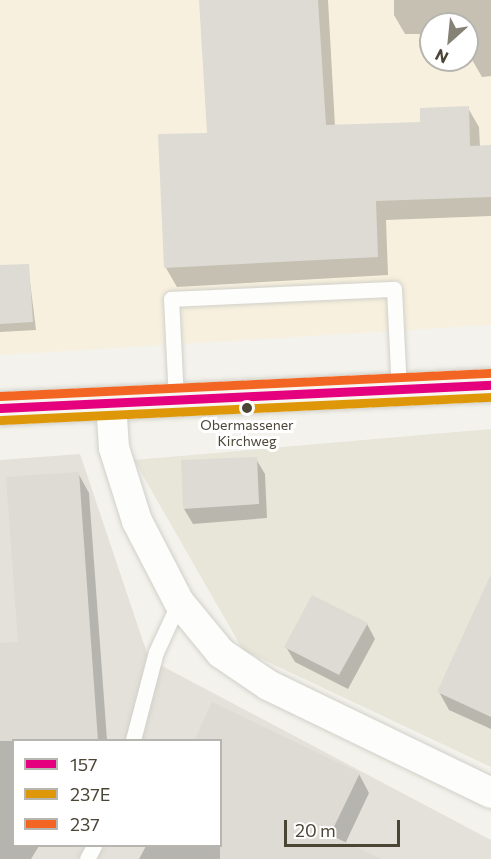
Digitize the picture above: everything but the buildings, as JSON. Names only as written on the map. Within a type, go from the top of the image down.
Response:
[{"type":"main road","points":[[0,408],[491,385]]},
{"type":"street","points":[[111,402],[114,448],[137,521],[179,602],[221,653],[268,685],[491,793]]},
{"type":"lane","points":[[176,400],[171,299],[394,288],[399,390]]},
{"type":"lane","points":[[134,739],[156,652],[179,602]]},
{"type":"shaded area","points":[[0,0],[491,0],[491,325],[0,355]]},
{"type":"shaded area","points":[[491,429],[491,767],[243,650],[134,460]]},
{"type":"shaded area","points":[[80,454],[149,659],[491,840],[491,859],[0,859],[0,460]]},
{"type":"transit line","name":"237","points":[[0,396],[490,373]]},
{"type":"transit line","name":"157","points":[[0,408],[491,385]]},
{"type":"transit line","name":"237E","points":[[1,420],[491,397]]},
{"type":"place","name":"Obermassener Kirchweg","points":[[247,408]]}]
